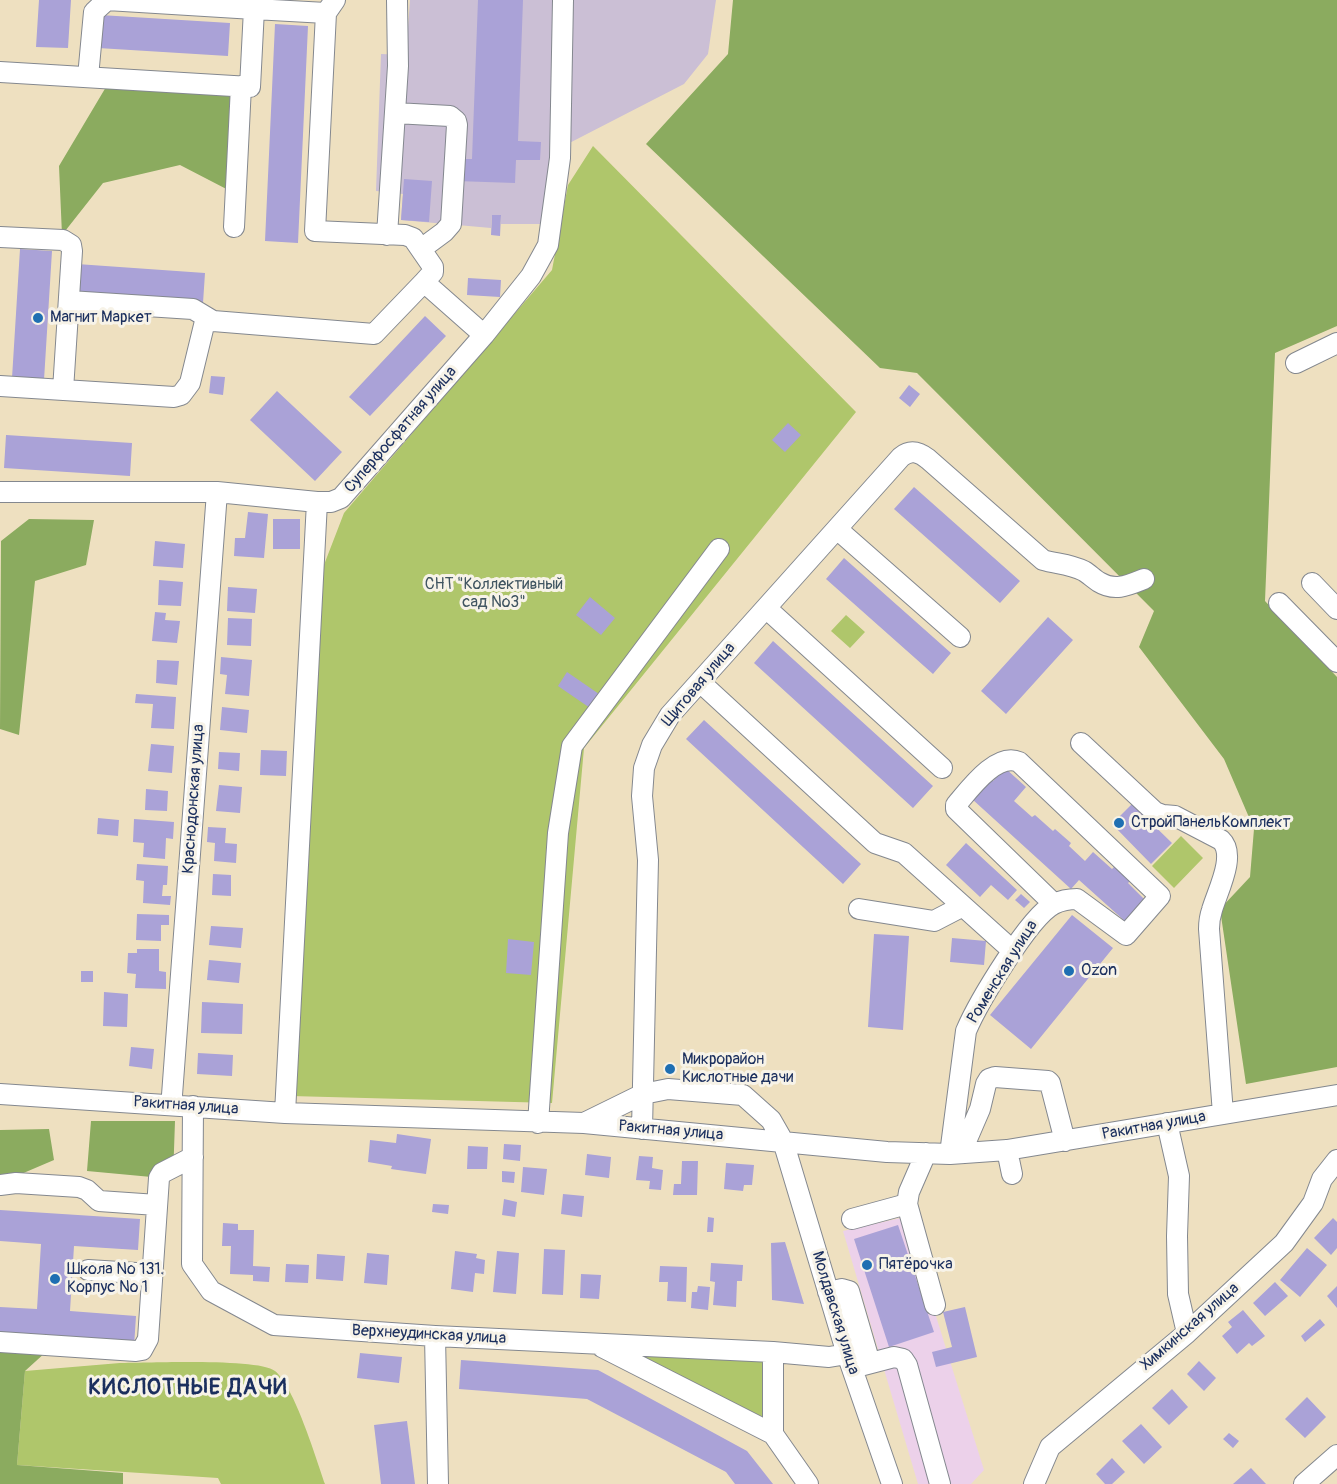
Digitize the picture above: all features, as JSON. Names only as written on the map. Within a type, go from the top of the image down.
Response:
[{"type":"street","points":[[69,301],[193,309],[213,321],[374,334],[433,272],[433,267],[421,249],[409,236],[315,231],[330,7],[254,9],[107,0],[94,12],[88,77]]},
{"type":"street","points":[[387,235],[398,66],[397,0]]},
{"type":"street","name":"Суперфосфатная улица","points":[[0,492],[217,492],[316,502],[331,502],[341,498],[483,335],[531,276],[548,245],[560,158],[563,0]]},
{"type":"street","points":[[0,72],[250,87],[254,9]]},
{"type":"street","points":[[234,227],[241,86]]},
{"type":"street","points":[[395,113],[450,116],[457,125],[451,224],[421,249]]},
{"type":"street","points":[[0,237],[68,242],[72,251],[63,390]]},
{"type":"street","points":[[424,282],[483,335]]},
{"type":"street","points":[[0,386],[174,397],[181,395],[190,383],[206,317]]},
{"type":"street","points":[[1296,363],[1337,343]]},
{"type":"street","name":"Щитовая улица","points":[[642,1129],[648,860],[642,796],[644,768],[652,745],[670,715],[902,457],[907,453],[920,453],[1043,560],[1064,563],[1114,588],[1144,579]]},
{"type":"street","name":"Краснодонская улица","points":[[173,1105],[217,492]]},
{"type":"street","points":[[285,1113],[284,1090],[316,502]]},
{"type":"street","points":[[837,529],[960,637]]},
{"type":"street","points":[[538,1123],[558,833],[572,746],[719,549]]},
{"type":"street","points":[[1312,584],[1337,609]]},
{"type":"street","points":[[1279,603],[1337,662]]},
{"type":"street","points":[[766,608],[942,768]]},
{"type":"street","points":[[700,682],[875,843],[904,854],[1013,951]]},
{"type":"street","points":[[1081,743],[1155,812],[1175,816],[1221,840],[1226,846],[1227,862],[1211,912],[1209,929],[1223,1114]]},
{"type":"street","points":[[1011,760],[1019,762],[1160,896],[1126,935],[1077,899],[1054,904],[957,809],[956,805],[990,768],[1011,760]]},
{"type":"street","name":"Роменская улица","points":[[955,1154],[966,1031],[974,1014],[1026,930],[1039,915],[1054,904]]},
{"type":"street","points":[[859,909],[934,921],[963,906]]},
{"type":"street","points":[[955,1154],[980,1109],[986,1084],[989,1079],[995,1077],[1050,1083],[1065,1141]]},
{"type":"street","name":"Молдавская улица","points":[[584,1124],[643,1094],[668,1089],[743,1095],[771,1120],[783,1141],[828,1292],[856,1362],[892,1484]]},
{"type":"street","name":"Ракитная улица","points":[[0,1094],[285,1113],[584,1124],[887,1152],[955,1154],[1007,1150],[1337,1095]]},
{"type":"street","name":"Верхнеудинская улица","points":[[193,1106],[192,1264],[211,1292],[274,1326],[773,1352],[856,1362],[894,1357],[903,1359],[940,1484]]},
{"type":"street","points":[[1167,1123],[1179,1176],[1178,1294],[1187,1333]]},
{"type":"street","points":[[1007,1150],[1012,1174]]},
{"type":"street","points":[[926,1153],[909,1192],[907,1204],[935,1305]]},
{"type":"street","points":[[0,1342],[142,1350],[148,1339],[159,1178],[162,1173],[193,1157]]},
{"type":"street","name":"Химкинская улица","points":[[1034,1484],[1050,1447],[1187,1333],[1284,1243],[1313,1203],[1322,1179],[1337,1160]]},
{"type":"street","points":[[0,1185],[16,1183],[79,1187],[87,1190],[99,1201],[157,1205]]},
{"type":"street","points":[[852,1219],[907,1204]]},
{"type":"street","points":[[87,1270],[152,1274]]},
{"type":"street","points":[[435,1336],[438,1484]]},
{"type":"street","points":[[595,1344],[773,1434],[808,1484]]},
{"type":"street","points":[[773,1352],[773,1434]]},
{"type":"street","points":[[1304,1484],[1337,1455]]},
{"type":"shaded area","points":[[410,0],[716,0],[708,54],[684,84],[550,153],[545,224],[501,224],[501,216],[492,215],[491,228],[401,220],[403,194],[376,191],[381,54],[406,55]]},
{"type":"shaded area","points":[[905,1217],[984,1470],[971,1484],[918,1484],[843,1231]]},
{"type":"green space","points":[[733,0],[1337,0],[1337,326],[1275,353],[1265,601],[1337,677],[1337,1067],[1246,1084],[1220,909],[1250,877],[1254,829],[1224,759],[1139,647],[1154,611],[917,373],[880,368],[646,144],[728,54]]},
{"type":"green space","points":[[106,87],[230,94],[236,194],[180,165],[103,183],[62,235],[59,166]]},
{"type":"green space","name":"СНТ \"Коллективный сад №3\"","points":[[593,146],[856,412],[584,748],[552,1103],[291,1096],[317,583],[344,513],[552,270],[568,185]]},
{"type":"green space","points":[[29,519],[94,520],[86,565],[35,581],[19,735],[0,729],[1,541]]},
{"type":"green space","points":[[846,615],[865,632],[850,648],[831,631]]},
{"type":"green space","points":[[1181,836],[1203,858],[1174,888],[1152,866]]},
{"type":"green space","points":[[91,1121],[175,1121],[173,1179],[87,1171]]},
{"type":"green space","points":[[49,1129],[54,1160],[0,1183],[0,1130]]},
{"type":"green space","points":[[0,1338],[57,1342],[25,1371],[17,1465],[123,1473],[123,1484],[0,1484]]},
{"type":"green space","points":[[619,1351],[767,1359],[768,1426]]},
{"type":"green space","points":[[120,1363],[248,1364],[275,1371],[290,1391],[297,1406],[325,1484],[221,1484],[218,1478],[17,1465],[25,1371]]},
{"type":"building","points":[[39,0],[71,0],[68,48],[36,47]]},
{"type":"building","points":[[478,0],[523,0],[518,141],[541,142],[540,160],[516,160],[515,183],[456,181],[457,159],[472,159]]},
{"type":"building","points":[[100,15],[230,23],[228,56],[98,48]]},
{"type":"building","points":[[275,24],[308,26],[298,243],[265,241]]},
{"type":"building","points":[[404,179],[432,181],[429,222],[401,220]]},
{"type":"building","points":[[492,215],[501,215],[500,236],[491,235]]},
{"type":"building","points":[[20,249],[52,251],[44,380],[12,378]]},
{"type":"building","points":[[77,264],[205,273],[203,303],[75,294]]},
{"type":"building","points":[[468,278],[501,280],[500,297],[467,295]]},
{"type":"building","points":[[425,316],[446,336],[370,416],[349,397]]},
{"type":"building","points":[[211,376],[225,377],[223,395],[209,393]]},
{"type":"building","points":[[909,385],[920,394],[910,407],[899,398]]},
{"type":"building","points":[[277,391],[342,452],[315,481],[250,420]]},
{"type":"building","points":[[788,423],[801,435],[785,452],[772,440]]},
{"type":"building","points":[[6,435],[132,443],[130,476],[4,468]]},
{"type":"building","points":[[914,487],[1020,581],[1000,603],[894,509]]},
{"type":"building","points":[[248,512],[268,514],[264,558],[234,556],[235,538],[245,538]]},
{"type":"building","points":[[273,519],[300,519],[300,549],[273,549]]},
{"type":"building","points":[[155,541],[185,544],[183,568],[153,566]]},
{"type":"building","points":[[844,558],[951,653],[933,674],[826,579]]},
{"type":"building","points":[[159,580],[183,582],[181,606],[158,605]]},
{"type":"building","points":[[228,587],[257,589],[255,613],[227,611]]},
{"type":"building","points":[[590,597],[615,618],[601,635],[576,615]]},
{"type":"building","points":[[155,612],[166,613],[165,620],[180,621],[177,643],[152,641]]},
{"type":"building","points":[[1048,617],[1073,640],[1006,714],[981,691]]},
{"type":"building","points":[[228,618],[252,619],[251,646],[227,645]]},
{"type":"building","points":[[773,641],[933,786],[913,808],[754,663]]},
{"type":"building","points":[[221,657],[252,660],[249,696],[225,694],[227,675],[220,674]]},
{"type":"building","points":[[157,660],[179,661],[177,685],[156,683]]},
{"type":"building","points":[[567,672],[599,694],[590,708],[558,686]]},
{"type":"building","points":[[136,694],[176,697],[174,729],[151,728],[153,704],[135,703]]},
{"type":"building","points":[[222,707],[249,710],[247,733],[220,730]]},
{"type":"building","points":[[704,720],[861,864],[843,884],[686,739]]},
{"type":"building","points":[[151,744],[174,746],[172,773],[148,771]]},
{"type":"building","points":[[261,750],[287,751],[286,776],[260,775]]},
{"type":"building","points":[[219,752],[240,753],[239,771],[218,769]]},
{"type":"building","points":[[1005,768],[1026,787],[1014,801],[1032,817],[1035,815],[1053,831],[1055,829],[1071,843],[1069,846],[1085,861],[1093,852],[1112,869],[1115,866],[1131,880],[1128,883],[1146,901],[1127,923],[1079,880],[1071,889],[972,799]]},
{"type":"building","points":[[219,785],[242,787],[240,813],[216,811]]},
{"type":"building","points":[[146,789],[168,791],[167,811],[145,810]]},
{"type":"building","points":[[1132,804],[1172,843],[1151,864],[1112,824]]},
{"type":"building","points":[[98,818],[119,820],[118,836],[97,834]]},
{"type":"building","points":[[134,819],[174,822],[173,839],[166,838],[165,859],[143,857],[144,843],[133,842]]},
{"type":"building","points":[[208,827],[226,828],[225,843],[237,844],[236,863],[214,861],[215,843],[207,842]]},
{"type":"building","points":[[966,843],[1017,890],[1008,900],[991,885],[980,897],[946,865]]},
{"type":"building","points":[[137,864],[168,866],[167,885],[163,885],[162,896],[171,896],[170,905],[143,903],[144,881],[136,880]]},
{"type":"building","points":[[213,874],[231,875],[231,896],[212,895]]},
{"type":"building","points":[[1021,894],[1030,902],[1024,908],[1015,900]]},
{"type":"building","points":[[137,914],[169,915],[169,925],[161,925],[161,941],[136,940]]},
{"type":"building","points":[[1072,915],[1113,948],[1031,1049],[990,1015]]},
{"type":"building","points":[[211,926],[243,928],[241,948],[209,945]]},
{"type":"building","points":[[874,934],[909,936],[903,1030],[868,1027]]},
{"type":"building","points":[[952,938],[986,941],[984,965],[950,962]]},
{"type":"building","points":[[508,939],[534,942],[531,975],[506,973]]},
{"type":"building","points":[[137,949],[159,949],[159,971],[166,972],[166,989],[135,988],[136,974],[127,973],[128,953],[137,953]]},
{"type":"building","points":[[209,960],[241,963],[239,983],[207,980]]},
{"type":"building","points":[[81,971],[93,971],[93,982],[81,982]]},
{"type":"building","points":[[104,992],[128,994],[127,1027],[103,1026]]},
{"type":"building","points":[[202,1002],[243,1004],[242,1034],[201,1033]]},
{"type":"building","points":[[131,1047],[154,1049],[152,1069],[129,1066]]},
{"type":"building","points":[[198,1053],[233,1055],[232,1076],[197,1074]]},
{"type":"building","points":[[682,1072],[699,1072],[699,1083],[682,1082]]},
{"type":"building","points":[[397,1134],[431,1139],[426,1174],[391,1169],[392,1166],[368,1162],[370,1140],[396,1143]]},
{"type":"building","points":[[504,1144],[521,1145],[520,1161],[503,1159]]},
{"type":"building","points":[[468,1146],[488,1147],[487,1169],[467,1169]]},
{"type":"building","points":[[587,1154],[611,1157],[609,1178],[585,1175]]},
{"type":"building","points":[[639,1156],[653,1157],[652,1168],[663,1170],[661,1190],[649,1189],[650,1181],[636,1180]]},
{"type":"building","points":[[682,1161],[698,1161],[697,1195],[673,1195],[674,1184],[681,1184]]},
{"type":"building","points":[[726,1163],[754,1165],[752,1185],[744,1185],[743,1191],[724,1189]]},
{"type":"building","points":[[523,1167],[547,1169],[544,1195],[521,1192]]},
{"type":"building","points":[[502,1171],[515,1172],[514,1183],[502,1182]]},
{"type":"building","points":[[563,1194],[584,1196],[582,1217],[561,1214]]},
{"type":"building","points":[[504,1199],[517,1202],[515,1217],[502,1215]]},
{"type":"building","points":[[433,1204],[449,1205],[448,1214],[432,1212]]},
{"type":"building","name":"Школа № 131. Корпус № 1","points":[[0,1210],[140,1219],[138,1250],[74,1246],[70,1311],[136,1316],[134,1347],[0,1338],[0,1307],[37,1309],[41,1244],[0,1241]]},
{"type":"building","points":[[708,1217],[714,1218],[713,1232],[707,1232]]},
{"type":"building","points":[[1333,1218],[1337,1222],[1337,1248],[1331,1255],[1314,1238]]},
{"type":"building","points":[[223,1223],[238,1224],[238,1230],[254,1230],[253,1266],[270,1267],[269,1282],[253,1281],[253,1275],[230,1274],[231,1246],[222,1246]]},
{"type":"building","points":[[898,1225],[934,1332],[889,1347],[854,1239]]},
{"type":"building","points":[[785,1242],[804,1304],[772,1300],[771,1243]]},
{"type":"building","points":[[1307,1248],[1327,1265],[1300,1297],[1280,1280]]},
{"type":"building","points":[[544,1249],[565,1250],[563,1295],[542,1294]]},
{"type":"building","points":[[455,1251],[477,1254],[476,1258],[485,1260],[484,1274],[475,1273],[473,1292],[451,1289]]},
{"type":"building","points":[[497,1251],[519,1253],[516,1294],[493,1292]]},
{"type":"building","points":[[367,1253],[389,1255],[387,1285],[364,1283]]},
{"type":"building","points":[[317,1254],[345,1256],[343,1281],[316,1279]]},
{"type":"building","points":[[711,1263],[743,1265],[742,1281],[737,1281],[736,1307],[713,1305],[715,1282],[710,1281]]},
{"type":"building","points":[[286,1264],[309,1265],[308,1283],[285,1282]]},
{"type":"building","points":[[660,1266],[687,1267],[686,1302],[667,1301],[668,1282],[659,1282]]},
{"type":"building","points":[[581,1274],[601,1275],[599,1299],[580,1298]]},
{"type":"building","points":[[1275,1282],[1288,1296],[1265,1316],[1253,1303]]},
{"type":"building","points":[[698,1286],[710,1287],[708,1310],[691,1308],[692,1292],[697,1292]]},
{"type":"building","points":[[1337,1286],[1337,1308],[1327,1296]]},
{"type":"building","points":[[965,1307],[977,1357],[936,1367],[932,1352],[952,1347],[943,1312]]},
{"type":"building","points":[[1243,1310],[1265,1336],[1252,1346],[1249,1343],[1237,1354],[1222,1336],[1232,1327],[1228,1322]]},
{"type":"building","points":[[1320,1319],[1325,1325],[1305,1342],[1301,1336]]},
{"type":"building","points":[[360,1353],[402,1357],[399,1383],[357,1378]]},
{"type":"building","points":[[461,1360],[598,1370],[747,1451],[773,1484],[735,1484],[726,1472],[587,1399],[459,1389]]},
{"type":"building","points":[[1199,1361],[1216,1378],[1204,1391],[1187,1374]]},
{"type":"building","points":[[1172,1389],[1188,1407],[1169,1425],[1152,1408]]},
{"type":"building","points":[[1307,1397],[1326,1417],[1305,1438],[1285,1419]]},
{"type":"building","points":[[407,1421],[415,1484],[381,1484],[374,1425]]},
{"type":"building","points":[[1141,1424],[1162,1447],[1144,1464],[1122,1441]]},
{"type":"building","points":[[1229,1433],[1239,1441],[1233,1448],[1223,1439]]},
{"type":"building","points":[[1112,1458],[1125,1472],[1112,1484],[1105,1484],[1096,1474]]},
{"type":"building","points":[[1251,1468],[1266,1484],[1233,1484]]},
{"type":"place","name":"Магнит Маркет","points":[[38,318]]},
{"type":"place","name":"СтройПанельКомплект","points":[[1119,823]]},
{"type":"place","name":"Ozon","points":[[1069,971]]},
{"type":"place","name":"Микрорайон Кислотные дачи","points":[[670,1069]]},
{"type":"place","name":"Пятёрочка","points":[[867,1265]]},
{"type":"place","name":"Школа № 131. Корпус № 1","points":[[55,1279]]},
{"type":"district","name":"КИСЛОТНЫЕ ДАЧИ","points":[[188,1388]]}]
